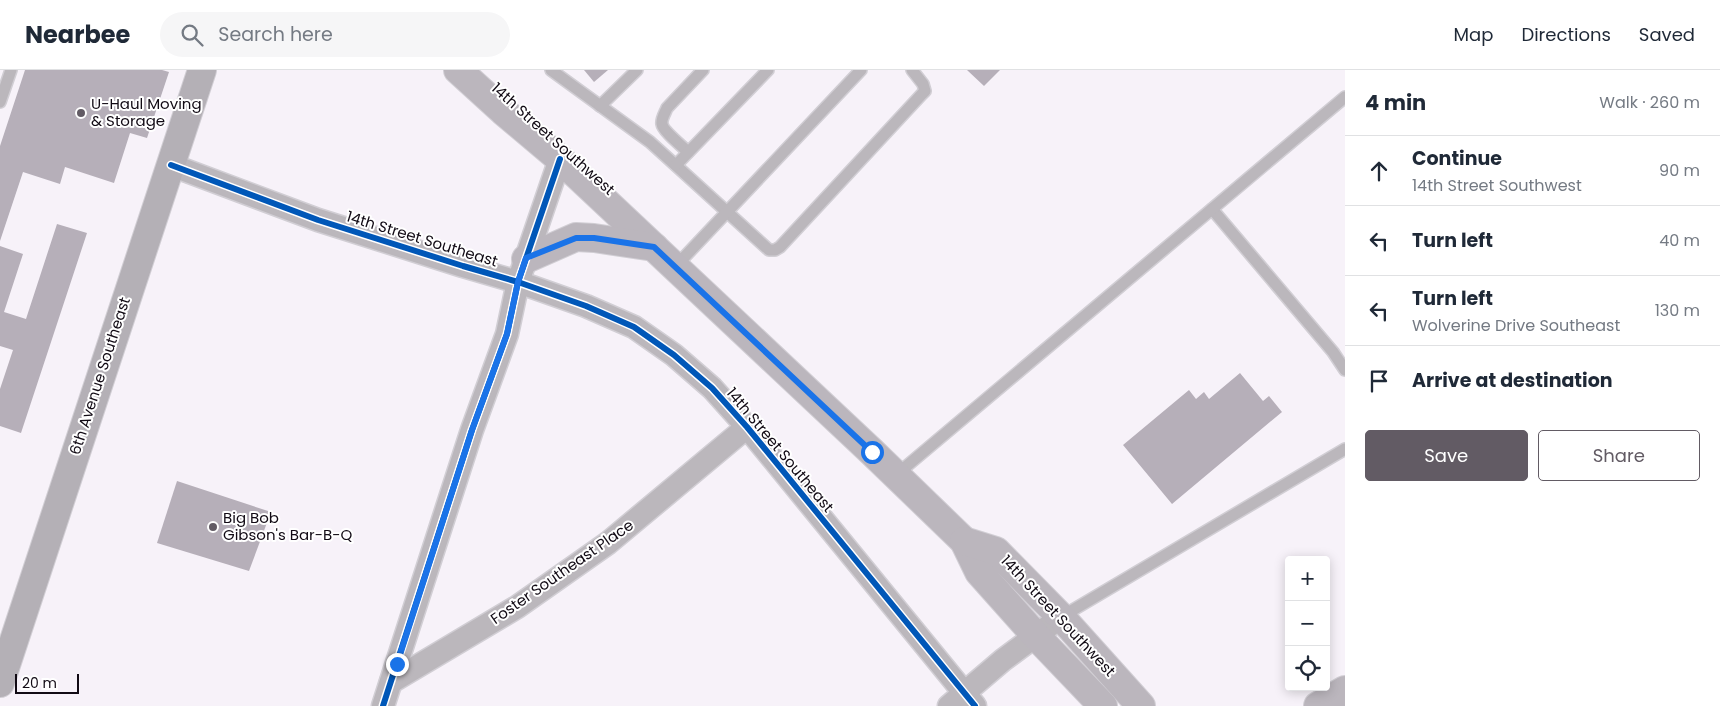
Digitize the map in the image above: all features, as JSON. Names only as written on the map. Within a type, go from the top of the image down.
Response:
[{"type":"main road","name":"6th Avenue Southeast","points":[[0,683],[202,70]]},
{"type":"main road","name":"14th Street Southwest","points":[[458,70],[560,159],[964,541],[979,572],[1036,636],[1103,706]]},
{"type":"main road","points":[[522,270],[576,238],[594,238],[654,247]]},
{"type":"main road","name":"14th Street Southwest","points":[[964,541],[996,551],[1061,617],[1141,704]]},
{"type":"main road","points":[[1318,706],[1345,690]]},
{"type":"street","points":[[383,706],[472,430],[507,334],[522,270],[560,159]]},
{"type":"street","name":"14th Street Southeast","points":[[171,165],[318,220],[463,266],[522,270],[586,306],[634,327],[674,355],[712,388],[747,427],[963,702]]},
{"type":"street","name":"Foster Southeast Place","points":[[391,682],[517,607],[608,543],[747,427]]},
{"type":"street","points":[[963,702],[1003,660],[1061,617]]},
{"type":"lane","points":[[0,102],[11,70]]},
{"type":"lane","points":[[551,70],[650,142],[769,250],[775,250],[780,247],[925,91],[923,84],[912,70]]},
{"type":"lane","points":[[600,106],[637,70]]},
{"type":"lane","points":[[688,152],[666,130],[662,124],[663,115],[703,70]]},
{"type":"lane","points":[[676,165],[768,70]]},
{"type":"lane","points":[[675,267],[861,70]]},
{"type":"lane","points":[[896,475],[1345,96]]},
{"type":"lane","points":[[1212,209],[1333,352],[1345,370]]},
{"type":"lane","points":[[1061,617],[1345,449]]},
{"type":"building","points":[[25,70],[162,70],[169,72],[147,138],[130,133],[114,183],[65,167],[60,184],[23,172],[0,241],[0,146]]},
{"type":"building","points":[[584,70],[608,70],[594,82]]},
{"type":"building","points":[[967,70],[1000,70],[984,86]]},
{"type":"building","points":[[57,224],[87,233],[21,433],[0,426],[0,389],[13,350],[0,346],[0,246],[23,254],[4,312],[26,319]]},
{"type":"building","points":[[1240,373],[1263,401],[1269,396],[1282,412],[1172,504],[1123,445],[1189,390],[1196,399],[1204,392],[1209,399]]},
{"type":"building","name":"Big Bob Gibson's Bar-B-Q","points":[[177,481],[271,512],[249,571],[157,543]]},
{"type":"cycle path","points":[[383,706],[472,430],[507,334],[518,282],[560,159]]},
{"type":"cycle path","points":[[171,165],[318,220],[518,282],[586,306],[634,327],[674,355],[712,388],[747,427],[975,706]]},
{"type":"place","name":"U-Haul Moving & Storage","points":[[81,113]]},
{"type":"place","name":"Big Bob Gibson's Bar-B-Q","points":[[213,527]]},
{"type":"route","points":[[397,664],[472,430],[507,334],[518,282],[526,258],[543,250],[576,238],[594,238],[654,247],[872,452]]}]
